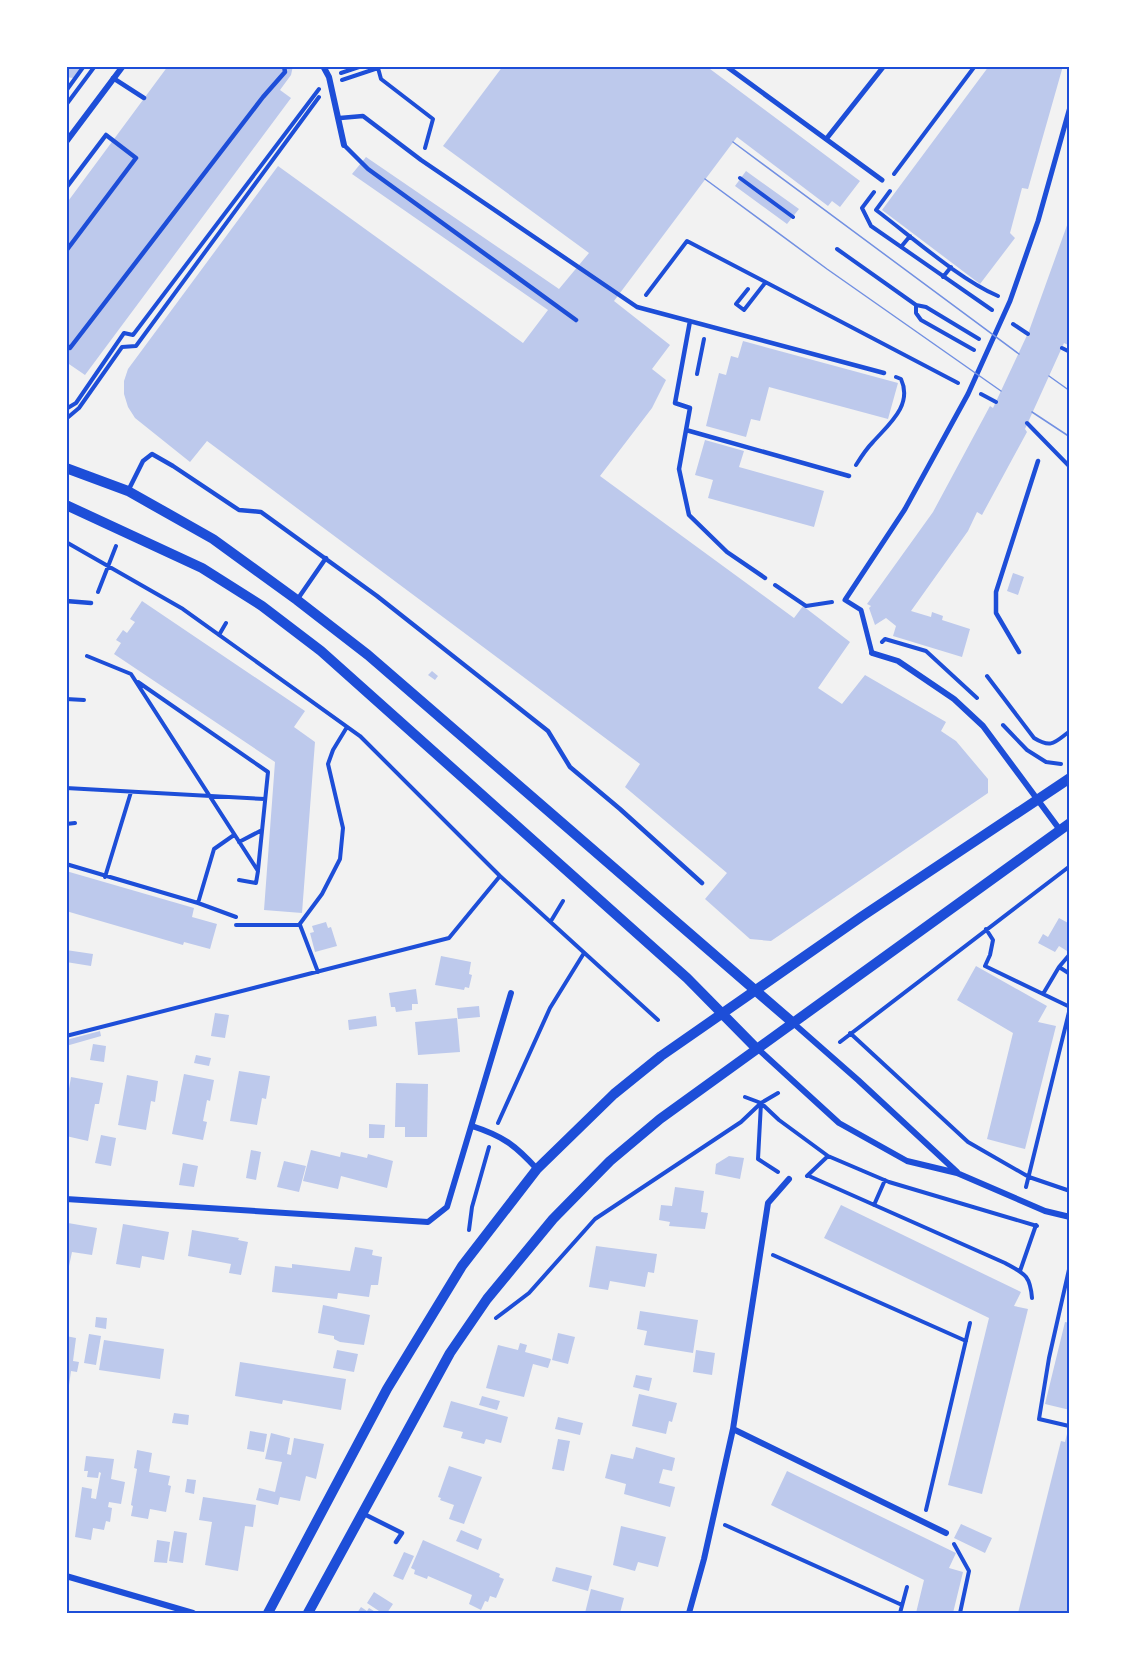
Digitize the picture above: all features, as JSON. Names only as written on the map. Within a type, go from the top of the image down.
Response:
[{"type":"street","points":[[66,142],[123,66]]},
{"type":"street","points":[[323,66],[329,77],[340,118],[344,145]]},
{"type":"street","points":[[726,66],[882,180]]},
{"type":"street","points":[[826,138],[884,66]]},
{"type":"street","points":[[1060,830],[983,726],[954,699],[898,661],[872,653],[861,610],[845,600],[905,508],[968,394],[1038,221],[1070,107]]},
{"type":"street","points":[[66,468],[128,491],[213,539],[368,655],[858,1080],[957,1173]]},
{"type":"street","points":[[66,505],[202,568],[262,606],[321,651],[519,826],[839,1123],[907,1161],[957,1173],[1045,1210],[1070,1217]]},
{"type":"street","points":[[268,1613],[387,1389],[462,1266],[537,1169],[614,1094],[660,1056],[754,990],[1070,778]]},
{"type":"street","points":[[308,1613],[450,1353],[487,1299],[553,1219],[610,1161],[660,1119],[1070,823]]},
{"type":"street","points":[[66,1199],[428,1222],[447,1208],[511,993]]},
{"type":"street","points":[[472,1126],[494,1132],[518,1148],[537,1169]]},
{"type":"street","points":[[689,1613],[733,1429],[768,1203],[789,1179]]},
{"type":"street","points":[[733,1429],[946,1533]]},
{"type":"street","points":[[66,1576],[192,1613]]},
{"type":"lane","points":[[66,345],[70,348],[263,97],[285,72],[284,66]]},
{"type":"lane","points":[[113,78],[144,98]]},
{"type":"lane","points":[[340,118],[363,116],[421,160],[637,307],[884,373]]},
{"type":"lane","points":[[66,188],[105,135],[136,158],[66,251]]},
{"type":"lane","points":[[344,145],[368,169],[576,320]]},
{"type":"lane","points":[[690,321],[675,403],[690,408],[679,469],[689,515],[728,552],[765,578]]},
{"type":"lane","points":[[686,430],[849,476]]},
{"type":"lane","points":[[128,491],[143,461],[152,454],[239,510],[261,512],[377,596],[549,731],[570,767],[702,883]]},
{"type":"lane","points":[[1019,652],[996,613],[996,592],[1038,461]]},
{"type":"lane","points":[[297,600],[326,558]]},
{"type":"lane","points":[[66,601],[91,603]]},
{"type":"lane","points":[[362,1513],[402,1533],[396,1542]]},
{"type":"path","points":[[66,91],[84,66]]},
{"type":"path","points":[[67,101],[95,66]]},
{"type":"path","points":[[66,408],[76,403],[124,333],[133,335],[308,101],[329,77],[362,66]]},
{"type":"path","points":[[975,66],[891,178],[882,180],[862,208],[871,226],[943,277],[1002,314]]},
{"type":"path","points":[[66,419],[79,408],[122,347],[136,346],[321,96],[345,79],[378,67],[381,79],[433,119],[421,160]]},
{"type":"path","points":[[741,178],[793,217]]},
{"type":"path","points":[[891,178],[892,189],[876,210],[988,292]]},
{"type":"path","points":[[901,247],[910,236]]},
{"type":"path","points":[[637,307],[687,241],[965,386]]},
{"type":"path","points":[[837,249],[916,305],[926,307],[971,334]]},
{"type":"path","points":[[943,277],[951,267]]},
{"type":"path","points":[[748,289],[736,304],[744,310],[765,283]]},
{"type":"path","points":[[916,305],[916,313],[921,320],[957,341]]},
{"type":"path","points":[[1009,321],[1028,334]]},
{"type":"path","points":[[1062,348],[1070,352]]},
{"type":"path","points":[[849,476],[870,445],[900,413],[905,388],[902,379],[884,373]]},
{"type":"path","points":[[976,392],[996,402]]},
{"type":"path","points":[[1027,423],[1070,466]]},
{"type":"path","points":[[66,542],[183,609],[360,736],[500,876],[658,1020]]},
{"type":"path","points":[[91,603],[97,595],[116,545]]},
{"type":"path","points":[[765,578],[806,606],[845,600]]},
{"type":"path","points":[[219,635],[226,623]]},
{"type":"path","points":[[87,656],[131,674],[258,871]]},
{"type":"path","points":[[987,676],[1034,738],[1045,744],[1053,744],[1070,731]]},
{"type":"path","points":[[135,680],[268,772],[256,883],[239,880]]},
{"type":"path","points":[[66,699],[84,700]]},
{"type":"path","points":[[300,925],[322,894],[340,859],[344,828],[328,764],[333,750],[347,727]]},
{"type":"path","points":[[66,789],[265,799]]},
{"type":"path","points":[[105,877],[131,792]]},
{"type":"path","points":[[66,824],[75,824]]},
{"type":"path","points":[[239,842],[262,830]]},
{"type":"path","points":[[198,903],[214,849],[234,835]]},
{"type":"path","points":[[66,864],[198,903],[236,917]]},
{"type":"path","points":[[840,1042],[1070,866]]},
{"type":"path","points":[[66,1036],[449,938],[500,876]]},
{"type":"path","points":[[551,921],[563,901]]},
{"type":"path","points":[[236,925],[300,925]]},
{"type":"path","points":[[300,925],[318,972]]},
{"type":"path","points":[[986,929],[993,940],[985,966],[1070,1008],[1022,1199]]},
{"type":"path","points":[[468,1231],[472,1208],[494,1132],[550,1008],[584,953]]},
{"type":"path","points":[[1043,994],[1059,967],[1070,954]]},
{"type":"path","points":[[1059,967],[1070,974]]},
{"type":"path","points":[[850,1034],[968,1142],[1029,1177],[1070,1191]]},
{"type":"path","points":[[494,1320],[529,1293],[595,1219],[741,1122],[761,1103],[778,1093]]},
{"type":"path","points":[[745,1097],[761,1103],[779,1120],[828,1156],[885,1180],[1037,1226],[1020,1271]]},
{"type":"path","points":[[761,1103],[758,1159],[789,1179],[808,1176],[1005,1263],[1027,1275],[1031,1284],[1032,1298]]},
{"type":"path","points":[[808,1176],[828,1156]]},
{"type":"path","points":[[874,1205],[885,1180]]},
{"type":"path","points":[[761,1249],[966,1341]]},
{"type":"path","points":[[1069,1426],[1039,1419],[1049,1358],[1070,1265]]},
{"type":"path","points":[[923,1522],[970,1323]]},
{"type":"path","points":[[713,1520],[902,1605]]},
{"type":"path","points":[[946,1533],[958,1549],[969,1571],[960,1613]]},
{"type":"path","points":[[900,1613],[907,1587]]},
{"type":"building","points":[[66,66],[82,66],[73,78],[66,77]]},
{"type":"building","points":[[168,66],[293,66],[291,75],[280,90],[291,98],[85,375],[66,362],[66,204]]},
{"type":"building","points":[[503,66],[706,66],[860,181],[840,207],[832,201],[828,206],[737,137],[614,301],[670,345],[652,369],[666,380],[652,408],[600,476],[794,618],[803,606],[850,642],[818,688],[842,704],[865,675],[946,722],[941,731],[956,741],[988,779],[988,793],[771,941],[750,939],[705,899],[727,873],[625,787],[640,764],[207,441],[190,462],[135,418],[124,394],[124,381],[128,369],[278,166],[523,343],[548,310],[352,174],[366,157],[559,289],[589,253],[443,146]]},
{"type":"building","points":[[989,66],[1063,66],[1028,189],[1022,188],[1010,233],[1015,238],[980,284],[882,210]]},
{"type":"building","points":[[746,171],[799,209],[787,224],[735,186]]},
{"type":"building","points":[[1070,217],[1070,339],[1068,345],[1064,343],[1025,429],[1027,432],[982,515],[977,512],[968,531],[911,611],[931,617],[932,612],[943,616],[942,620],[970,629],[962,657],[893,636],[896,626],[886,618],[875,625],[869,608],[871,606],[867,604],[933,512],[990,406],[993,408],[1029,331]]},
{"type":"building","points":[[743,341],[898,383],[888,419],[769,387],[760,421],[751,419],[746,437],[706,426],[719,373],[726,375],[731,356],[738,358]]},
{"type":"building","points":[[705,440],[744,451],[739,467],[824,491],[814,527],[708,498],[713,480],[695,475]]},
{"type":"building","points":[[1013,573],[1024,577],[1018,595],[1007,591]]},
{"type":"building","points":[[142,601],[305,711],[294,727],[315,742],[302,913],[264,910],[275,762],[114,654],[121,643],[116,640],[123,630],[127,633],[135,622],[130,619]]},
{"type":"building","points":[[432,671],[438,676],[435,680],[428,675]]},
{"type":"building","points":[[66,871],[194,908],[192,917],[217,924],[210,949],[184,942],[183,945],[66,911]]},
{"type":"building","points":[[1059,918],[1070,924],[1070,946],[1067,951],[1059,946],[1055,952],[1038,943],[1043,934],[1048,937]]},
{"type":"building","points":[[326,922],[328,928],[331,927],[337,946],[315,952],[310,933],[314,932],[312,926]]},
{"type":"building","points":[[66,950],[93,954],[91,966],[66,962]]},
{"type":"building","points":[[441,956],[471,962],[469,974],[472,975],[469,988],[465,987],[464,990],[435,985]]},
{"type":"building","points":[[976,966],[1047,1006],[1038,1022],[1056,1026],[1025,1149],[987,1139],[1013,1033],[957,1000]]},
{"type":"building","points":[[416,989],[418,1004],[412,1004],[412,1010],[396,1012],[395,1007],[391,1007],[389,993]]},
{"type":"building","points":[[479,1006],[480,1017],[458,1019],[457,1008]]},
{"type":"building","points":[[215,1013],[229,1015],[225,1038],[211,1036]]},
{"type":"building","points":[[376,1016],[377,1026],[349,1030],[348,1020]]},
{"type":"building","points":[[457,1018],[460,1052],[418,1055],[415,1022]]},
{"type":"building","points":[[100,1031],[101,1036],[66,1046],[66,1040]]},
{"type":"building","points":[[93,1044],[106,1046],[104,1062],[90,1060]]},
{"type":"building","points":[[196,1055],[211,1058],[209,1066],[194,1063]]},
{"type":"building","points":[[239,1071],[270,1076],[266,1099],[262,1098],[257,1125],[230,1121]]},
{"type":"building","points":[[184,1074],[214,1080],[203,1121],[207,1122],[203,1140],[172,1134]]},
{"type":"building","points":[[127,1075],[158,1081],[155,1102],[151,1101],[146,1130],[118,1125]]},
{"type":"building","points":[[71,1077],[103,1083],[99,1104],[95,1104],[88,1141],[66,1136],[66,1106]]},
{"type":"building","points":[[396,1083],[428,1084],[427,1137],[405,1137],[405,1127],[395,1127]]},
{"type":"building","points":[[369,1124],[385,1125],[384,1138],[369,1138]]},
{"type":"building","points":[[101,1135],[116,1138],[111,1166],[95,1163]]},
{"type":"building","points":[[251,1150],[261,1152],[256,1180],[246,1178]]},
{"type":"building","points":[[311,1150],[340,1157],[341,1152],[367,1158],[368,1154],[393,1161],[387,1188],[341,1176],[338,1189],[303,1181]]},
{"type":"building","points":[[729,1156],[744,1158],[740,1179],[715,1174],[716,1164]]},
{"type":"building","points":[[284,1161],[306,1166],[299,1192],[277,1187]]},
{"type":"building","points":[[183,1163],[198,1166],[194,1187],[179,1185]]},
{"type":"building","points":[[675,1187],[704,1191],[701,1212],[708,1213],[705,1229],[669,1226],[670,1222],[659,1220],[661,1205],[672,1206]]},
{"type":"building","points":[[841,1205],[1021,1292],[1014,1306],[1028,1309],[982,1494],[948,1485],[989,1318],[824,1238]]},
{"type":"building","points":[[66,1220],[68,1223],[97,1228],[92,1255],[72,1252],[69,1266],[66,1265]]},
{"type":"building","points":[[123,1224],[169,1232],[164,1260],[142,1256],[140,1268],[116,1264]]},
{"type":"building","points":[[192,1230],[239,1238],[238,1240],[248,1242],[241,1275],[229,1273],[231,1264],[188,1256]]},
{"type":"building","points":[[596,1246],[657,1254],[654,1273],[648,1272],[645,1287],[610,1281],[608,1290],[589,1287]]},
{"type":"building","points":[[355,1247],[373,1250],[372,1255],[382,1257],[378,1285],[371,1285],[369,1297],[338,1293],[337,1299],[272,1292],[275,1266],[292,1268],[292,1264],[350,1271]]},
{"type":"building","points":[[323,1305],[370,1315],[364,1345],[340,1342],[334,1339],[334,1336],[318,1333]]},
{"type":"building","points":[[640,1311],[698,1320],[693,1353],[644,1345],[647,1331],[637,1329]]},
{"type":"building","points":[[96,1317],[107,1318],[106,1329],[95,1327]]},
{"type":"building","points":[[1065,1322],[1070,1323],[1070,1410],[1045,1404]]},
{"type":"building","points":[[558,1333],[575,1337],[568,1364],[552,1360]]},
{"type":"building","points":[[89,1334],[101,1336],[96,1365],[84,1363]]},
{"type":"building","points":[[66,1336],[76,1338],[73,1361],[79,1362],[77,1372],[71,1371],[69,1385],[66,1384]]},
{"type":"building","points":[[104,1340],[164,1349],[160,1379],[99,1370]]},
{"type":"building","points":[[520,1343],[527,1345],[525,1352],[551,1359],[548,1368],[533,1364],[524,1397],[486,1388],[498,1345],[518,1350]]},
{"type":"building","points":[[337,1350],[358,1354],[354,1372],[333,1368]]},
{"type":"building","points":[[696,1350],[715,1353],[712,1375],[693,1372]]},
{"type":"building","points":[[240,1362],[346,1379],[341,1410],[283,1400],[282,1404],[235,1396]]},
{"type":"building","points":[[636,1375],[652,1378],[649,1391],[633,1387]]},
{"type":"building","points":[[639,1394],[677,1403],[666,1434],[632,1426]]},
{"type":"building","points":[[482,1396],[500,1401],[497,1410],[479,1405]]},
{"type":"building","points":[[451,1401],[508,1417],[501,1443],[486,1439],[484,1444],[461,1438],[463,1432],[443,1427]]},
{"type":"building","points":[[174,1413],[189,1415],[188,1425],[172,1423]]},
{"type":"building","points":[[558,1417],[583,1423],[580,1435],[555,1429]]},
{"type":"building","points":[[1069,1426],[1070,1573],[1068,1581],[1070,1582],[1070,1613],[1018,1613],[1061,1441],[1065,1442]]},
{"type":"building","points":[[250,1431],[267,1434],[264,1452],[247,1449]]},
{"type":"building","points":[[271,1433],[290,1438],[287,1454],[291,1455],[294,1438],[324,1444],[316,1479],[306,1476],[300,1501],[280,1497],[278,1505],[256,1500],[259,1488],[275,1492],[282,1462],[265,1459]]},
{"type":"building","points":[[558,1439],[570,1441],[564,1471],[552,1469]]},
{"type":"building","points":[[636,1447],[675,1458],[672,1471],[663,1469],[659,1483],[675,1487],[670,1507],[624,1494],[626,1484],[605,1478],[611,1454],[633,1459]]},
{"type":"building","points":[[137,1450],[152,1453],[149,1472],[170,1476],[168,1485],[171,1486],[166,1512],[150,1509],[148,1519],[131,1516]]},
{"type":"building","points":[[86,1456],[114,1459],[111,1479],[125,1482],[121,1504],[109,1502],[108,1507],[112,1508],[110,1522],[106,1521],[104,1530],[93,1528],[91,1540],[75,1537],[82,1487],[92,1489],[91,1498],[96,1499],[101,1473],[99,1472],[98,1478],[87,1477],[88,1471],[84,1471]]},
{"type":"building","points":[[449,1466],[482,1477],[464,1524],[449,1519],[454,1505],[438,1497]]},
{"type":"building","points":[[787,1471],[956,1553],[949,1568],[963,1572],[953,1613],[916,1613],[924,1580],[771,1505]]},
{"type":"building","points":[[187,1479],[196,1480],[194,1494],[185,1492]]},
{"type":"building","points":[[203,1497],[256,1505],[253,1527],[245,1526],[238,1571],[205,1565],[212,1522],[199,1520]]},
{"type":"building","points":[[961,1524],[992,1538],[985,1553],[954,1538]]},
{"type":"building","points":[[621,1526],[666,1537],[658,1567],[638,1562],[635,1571],[613,1565]]},
{"type":"building","points":[[461,1530],[482,1539],[478,1550],[456,1541]]},
{"type":"building","points":[[174,1531],[187,1533],[183,1563],[169,1561]]},
{"type":"building","points":[[157,1540],[170,1542],[167,1563],[154,1562]]},
{"type":"building","points":[[423,1540],[500,1574],[499,1577],[504,1579],[496,1598],[490,1596],[481,1610],[469,1604],[472,1595],[428,1576],[427,1579],[414,1574],[415,1570],[411,1568]]},
{"type":"building","points":[[404,1552],[414,1556],[403,1580],[393,1576]]},
{"type":"building","points":[[556,1567],[592,1576],[588,1591],[552,1581]]},
{"type":"building","points":[[591,1589],[624,1598],[620,1613],[585,1613]]},
{"type":"building","points":[[374,1592],[393,1604],[387,1613],[382,1613],[367,1603]]},
{"type":"building","points":[[361,1607],[367,1611],[369,1608],[377,1613],[357,1613]]},
{"type":"tram line","points":[[733,142],[1019,354]]},
{"type":"tram line","points":[[705,179],[827,269],[1001,391]]},
{"type":"tram line","points":[[1049,376],[1070,391]]},
{"type":"tram line","points":[[1032,412],[1070,437]]}]
